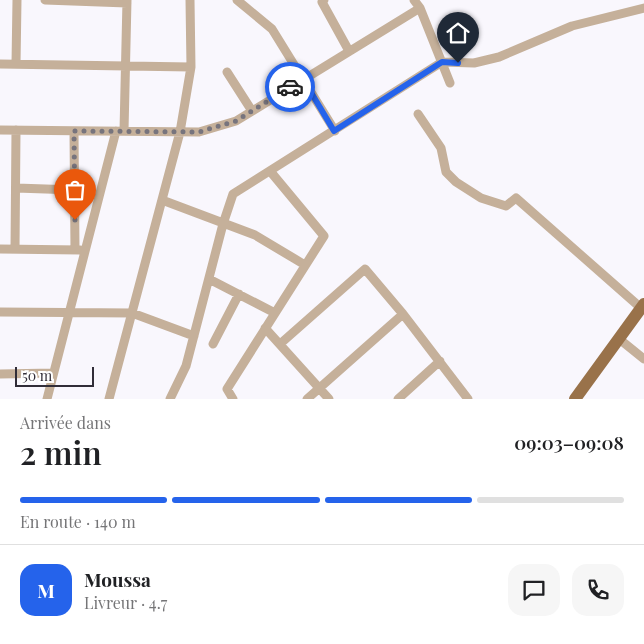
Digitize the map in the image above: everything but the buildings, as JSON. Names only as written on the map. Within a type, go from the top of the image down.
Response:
[{"type":"main road","points":[[575,399],[642,306]]},
{"type":"street","points":[[16,64],[17,0]]},
{"type":"street","points":[[45,0],[127,1],[120,131],[80,250],[69,313],[48,399]]},
{"type":"street","points":[[109,399],[180,132],[191,67],[190,0]]},
{"type":"street","points":[[237,0],[272,29],[334,131]]},
{"type":"street","points":[[324,0],[322,2],[349,51]]},
{"type":"street","points":[[414,0],[420,8],[450,82]]},
{"type":"street","points":[[0,130],[199,132],[236,121],[420,8]]},
{"type":"street","points":[[170,399],[186,366],[223,224],[234,194],[442,62],[474,63],[499,56],[572,26],[644,8]]},
{"type":"street","points":[[0,64],[191,67]]},
{"type":"street","points":[[228,72],[252,111]]},
{"type":"street","points":[[418,114],[441,148],[446,172],[456,182],[481,198],[506,206],[516,198],[642,306]]},
{"type":"street","points":[[15,250],[16,130]]},
{"type":"street","points":[[74,131],[75,190],[80,250]]},
{"type":"street","points":[[233,399],[226,389],[324,236],[270,171]]},
{"type":"street","points":[[16,188],[75,190]]},
{"type":"street","points":[[162,200],[255,235],[305,265]]},
{"type":"street","points":[[0,249],[80,250]]},
{"type":"street","points":[[280,344],[366,269],[468,399]]},
{"type":"street","points":[[209,279],[275,313]]},
{"type":"street","points":[[213,344],[239,294]]},
{"type":"street","points":[[0,312],[132,313],[194,336]]},
{"type":"street","points":[[307,399],[403,314]]},
{"type":"street","points":[[265,328],[329,399]]},
{"type":"street","points":[[618,338],[644,360]]},
{"type":"street","points":[[398,399],[440,361]]},
{"type":"street","points":[[0,374],[53,373]]},
{"type":"way so far","points":[[75,220],[74,131],[199,132],[236,121],[290,87]]},
{"type":"route","points":[[290,87],[303,79],[334,131],[442,62],[458,63]]}]
